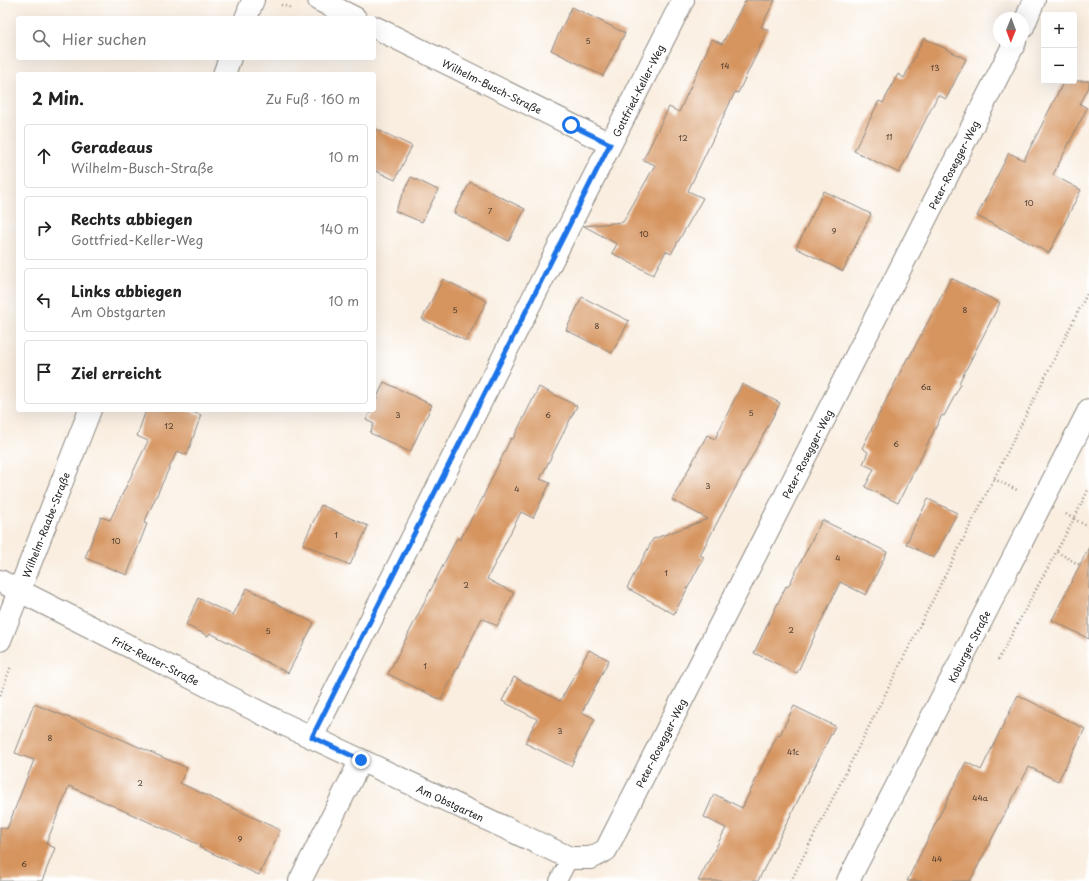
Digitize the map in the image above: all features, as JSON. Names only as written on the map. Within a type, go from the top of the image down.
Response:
[{"type":"street","points":[[247,16],[253,0]]},
{"type":"street","points":[[319,0],[351,16]]},
{"type":"street","name":"Gottfried-Keller-Weg","points":[[312,737],[683,0]]},
{"type":"street","points":[[1029,12],[1034,0]]},
{"type":"street","name":"Wilhelm-Busch-Straße","points":[[376,28],[610,144]]},
{"type":"street","name":"Peter-Rosegger-Weg","points":[[581,858],[606,850],[1012,48]]},
{"type":"street","points":[[225,72],[229,60]]},
{"type":"street","name":"Koburger Straße","points":[[848,881],[1089,410]]},
{"type":"street","name":"Wilhelm-Raabe-Straße","points":[[0,640],[9,586],[89,412]]},
{"type":"street","name":"Fritz-Reuter-Straße","points":[[9,586],[312,737]]},
{"type":"street","name":"Am Obstgarten","points":[[312,737],[581,858]]},
{"type":"street","points":[[300,881],[361,760]]},
{"type":"lane","points":[[558,881],[581,858]]},
{"type":"path","points":[[792,881],[1089,290]]},
{"type":"path","points":[[998,660],[1074,518],[1089,527]]},
{"type":"path","points":[[1057,552],[1080,565]]},
{"type":"building","points":[[746,0],[775,0],[761,27],[768,30],[738,93],[735,92],[688,191],[703,198],[671,254],[666,251],[653,275],[612,253],[617,244],[584,226],[623,222],[655,165],[643,160],[669,107],[679,112],[712,39],[722,44]]},
{"type":"building","points":[[572,7],[625,33],[603,76],[551,50]]},
{"type":"building","points":[[924,38],[966,59],[946,99],[938,95],[899,173],[854,151],[879,101],[883,103],[898,74],[904,78]]},
{"type":"building","points":[[1077,81],[1089,81],[1089,87],[1080,104],[1087,108],[1053,175],[1081,190],[1049,253],[977,216],[1009,153],[1024,160],[1062,84],[1077,84]]},
{"type":"building","points":[[376,129],[412,146],[395,180],[376,171]]},
{"type":"building","points":[[411,177],[438,190],[422,222],[395,211]]},
{"type":"building","points":[[470,182],[525,209],[509,241],[454,213]]},
{"type":"building","points":[[824,191],[871,214],[843,271],[796,248]]},
{"type":"building","points":[[951,278],[1000,303],[959,383],[961,384],[944,416],[942,415],[898,503],[865,487],[874,469],[863,464],[868,452],[862,448],[908,357],[909,358]]},
{"type":"building","points":[[443,279],[487,301],[466,341],[422,319]]},
{"type":"building","points":[[582,297],[629,321],[612,353],[566,330]]},
{"type":"building","points":[[384,382],[432,405],[410,452],[370,433],[374,424],[366,420],[370,412],[376,412],[376,400]]},
{"type":"building","points":[[742,384],[780,403],[700,555],[704,557],[674,614],[627,588],[653,539],[708,519],[672,500],[707,435],[715,439]]},
{"type":"building","points":[[539,387],[577,406],[540,479],[550,483],[533,518],[521,512],[487,579],[514,593],[497,626],[482,618],[441,700],[388,674],[457,538],[460,540],[482,499],[511,438],[513,439]]},
{"type":"building","points":[[145,412],[193,412],[201,415],[187,455],[177,451],[144,523],[147,524],[127,575],[85,558],[101,517],[110,520],[148,441],[137,436]]},
{"type":"building","points":[[928,499],[957,513],[934,558],[906,544]]},
{"type":"building","points":[[321,505],[368,526],[350,565],[303,544]]},
{"type":"building","points":[[822,520],[887,552],[866,595],[840,582],[797,673],[754,653],[786,586],[788,587]]},
{"type":"building","points":[[1089,547],[1089,639],[1052,620]]},
{"type":"building","points":[[247,588],[314,623],[288,673],[210,633],[208,636],[186,625],[198,598],[233,615]]},
{"type":"building","points":[[589,650],[609,660],[582,712],[595,719],[571,766],[525,743],[537,719],[502,701],[514,677],[560,701]]},
{"type":"building","points":[[1018,695],[1085,729],[1058,781],[1029,767],[970,881],[907,881],[966,762],[981,770]]},
{"type":"building","points":[[34,704],[98,729],[187,768],[180,783],[280,830],[259,875],[199,847],[200,845],[69,786],[46,844],[55,848],[42,881],[0,881],[0,827],[7,829],[34,760],[15,753]]},
{"type":"building","points":[[794,706],[835,726],[758,881],[698,881],[726,828],[704,817],[714,794],[742,808],[778,734],[780,735]]},
{"type":"route","points":[[361,760],[312,737],[610,144],[571,125]]}]
